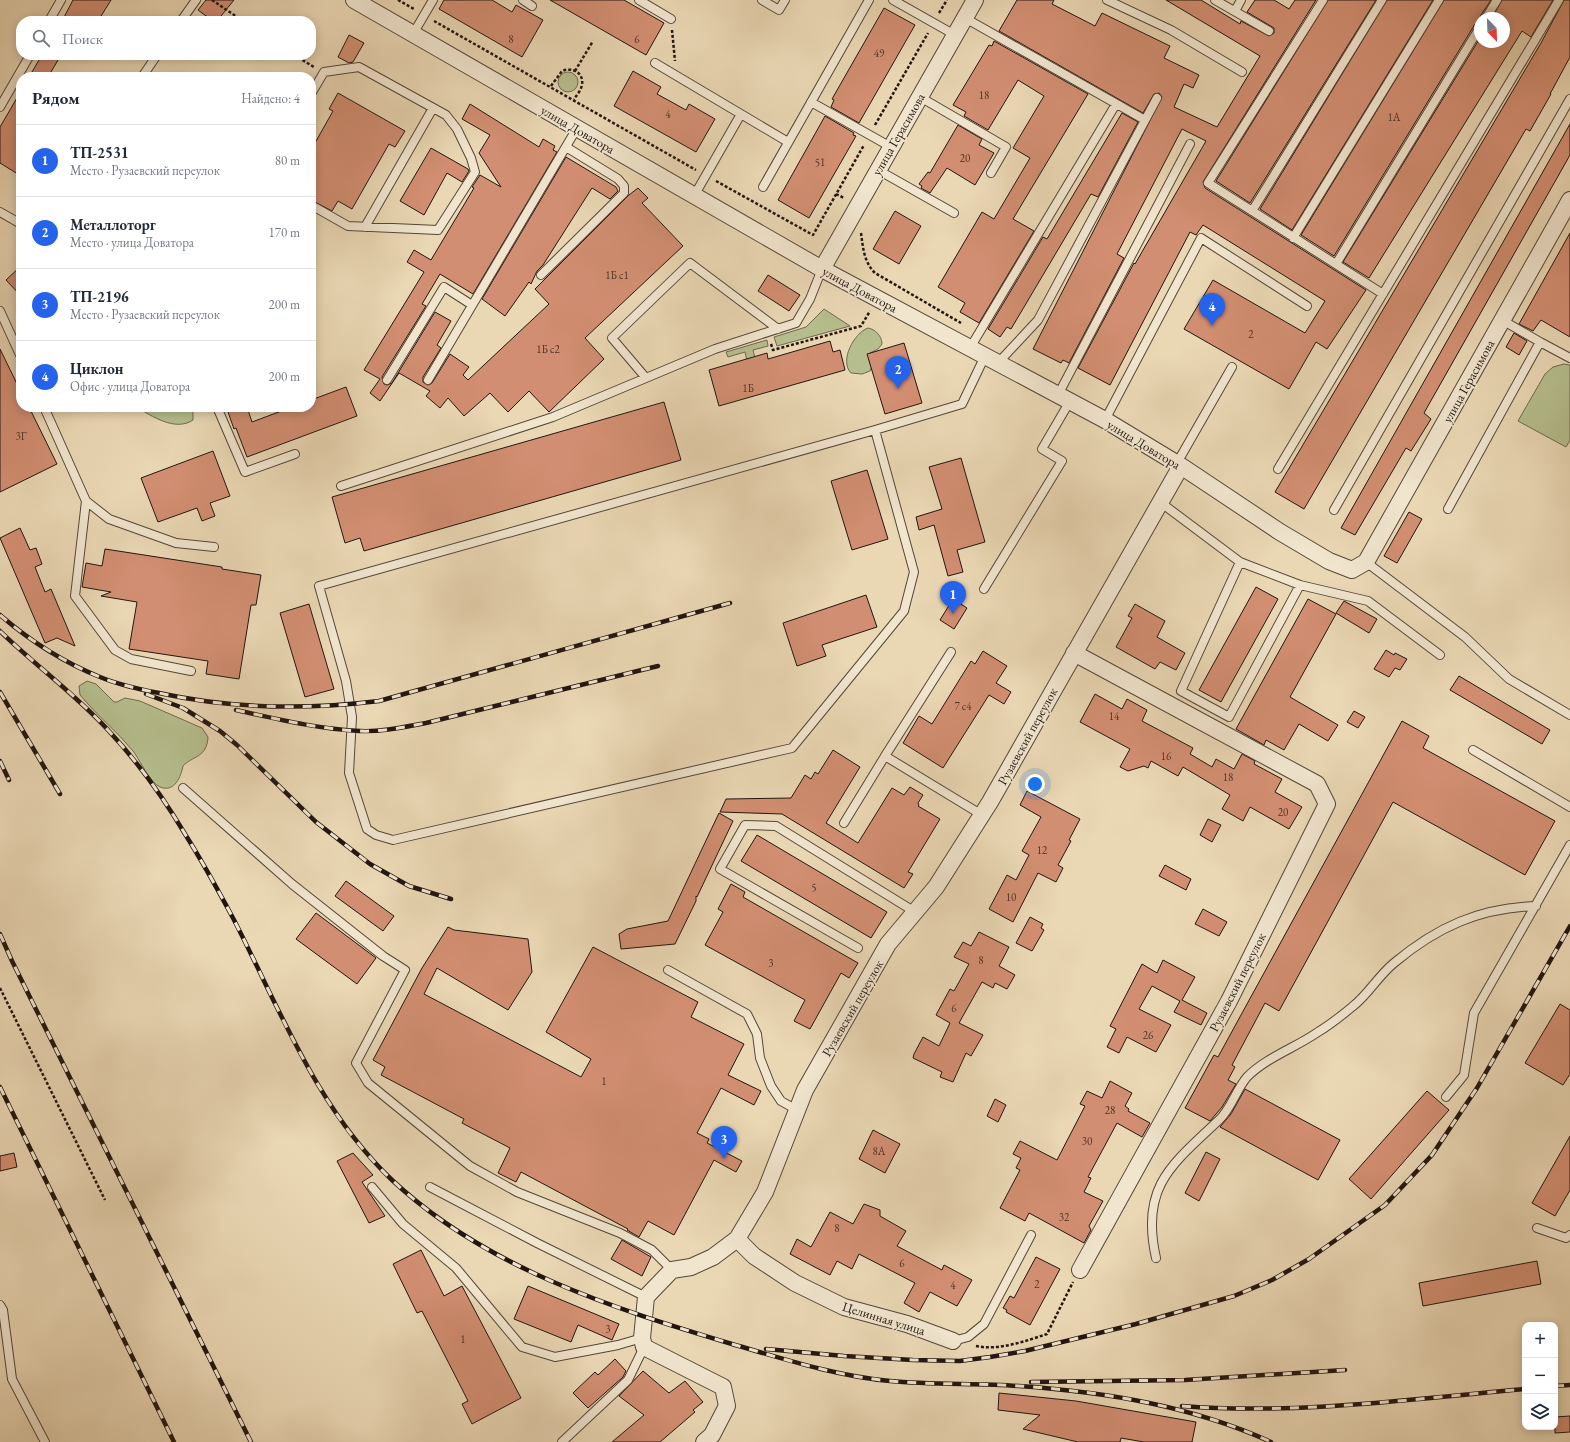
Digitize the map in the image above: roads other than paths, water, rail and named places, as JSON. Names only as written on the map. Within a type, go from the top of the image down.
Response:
[{"type":"street","name":"улица Доватора","points":[[354,0],[822,269],[1104,420],[1179,464],[1280,532],[1329,561],[1352,570],[1366,562]]},
{"type":"street","name":"улица Герасимова","points":[[822,269],[976,0]]},
{"type":"street","name":"улица Герасимова","points":[[1366,562],[1570,200]]},
{"type":"street","name":"Рузаевский переулок","points":[[672,1270],[691,1267],[713,1257],[737,1239],[765,1192],[805,1090],[888,944],[936,886],[982,815],[1160,502],[1179,464]]},
{"type":"street","name":"Рузаевский переулок","points":[[1074,653],[1316,784],[1327,804],[1229,1001],[1080,1270]]},
{"type":"street","name":"Целинная улица","points":[[737,1239],[754,1256],[795,1283],[844,1307],[907,1324],[953,1341]]},
{"type":"street","points":[[672,1270],[646,1297],[643,1342],[723,1387],[727,1406],[712,1435],[704,1442]]},
{"type":"lane","points":[[52,16],[61,0]]},
{"type":"lane","points":[[185,16],[196,0]]},
{"type":"lane","points":[[413,34],[433,0]]},
{"type":"lane","points":[[523,0],[532,6]]},
{"type":"lane","points":[[639,0],[671,19]]},
{"type":"lane","points":[[762,0],[779,10],[785,0]]},
{"type":"lane","points":[[763,187],[869,0]]},
{"type":"lane","points":[[893,0],[955,35]]},
{"type":"lane","points":[[1107,0],[1171,30],[1242,72]]},
{"type":"lane","points":[[1215,0],[1269,30]]},
{"type":"lane","points":[[1235,11],[1241,0]]},
{"type":"lane","points":[[1323,0],[1208,183],[1383,294]]},
{"type":"lane","points":[[1252,211],[1382,0]]},
{"type":"lane","points":[[1293,238],[1439,0]]},
{"type":"lane","points":[[1490,12],[1497,0]]},
{"type":"lane","points":[[1278,469],[1558,0]]},
{"type":"lane","points":[[965,18],[1145,120]]},
{"type":"lane","points":[[1336,264],[1474,37]]},
{"type":"lane","points":[[20,72],[27,60]]},
{"type":"lane","points":[[145,72],[154,60]]},
{"type":"lane","points":[[654,63],[788,142]]},
{"type":"lane","points":[[316,86],[324,72],[359,67],[446,115],[457,129],[471,158],[475,172],[438,230],[348,226],[316,208]]},
{"type":"lane","points":[[0,107],[16,79]]},
{"type":"lane","points":[[920,97],[1006,147],[991,173]]},
{"type":"lane","points":[[875,430],[914,572],[904,611],[792,748],[393,840],[376,835],[367,829],[349,774],[352,717],[346,681],[319,586],[875,430],[962,404],[992,359],[1038,320],[1156,98]]},
{"type":"lane","points":[[1334,510],[1570,99]]},
{"type":"lane","points":[[811,102],[891,147]]},
{"type":"lane","points":[[970,348],[1116,104]]},
{"type":"lane","points":[[365,227],[433,108]]},
{"type":"lane","points":[[694,196],[742,114]]},
{"type":"lane","points":[[428,380],[577,128]]},
{"type":"lane","points":[[984,589],[1062,462],[1042,449],[1064,398],[1190,144]]},
{"type":"lane","points":[[541,275],[624,193],[624,186],[618,179],[566,147]]},
{"type":"lane","points":[[878,170],[954,214]]},
{"type":"lane","points":[[0,212],[16,221]]},
{"type":"lane","points":[[1104,420],[1201,238],[1307,306]]},
{"type":"lane","points":[[646,378],[612,338],[690,263],[778,329]]},
{"type":"lane","points":[[342,486],[553,417],[714,349],[796,323],[810,299],[822,269]]},
{"type":"lane","points":[[387,380],[444,287],[472,305]]},
{"type":"lane","points":[[0,311],[16,347]]},
{"type":"lane","points":[[1502,320],[1570,358]]},
{"type":"lane","points":[[1448,509],[1540,342]]},
{"type":"lane","points":[[1179,464],[1232,367]]},
{"type":"lane","points":[[46,412],[86,501],[109,519],[116,522],[176,543],[214,547]]},
{"type":"lane","points":[[219,412],[245,472],[295,454]]},
{"type":"lane","points":[[86,501],[74,596],[115,650],[131,659],[192,671]]},
{"type":"lane","points":[[1160,502],[1240,562],[1300,586],[1368,601],[1440,655]]},
{"type":"lane","points":[[1240,562],[1180,691],[1229,717],[1300,586]]},
{"type":"lane","points":[[1366,562],[1465,636],[1510,679],[1570,715]]},
{"type":"lane","points":[[844,823],[950,652]]},
{"type":"lane","points":[[1473,750],[1570,807]]},
{"type":"lane","points":[[886,756],[982,815]]},
{"type":"lane","points":[[183,788],[292,884],[383,956],[405,970],[356,1063],[368,1083],[470,1166],[517,1192],[620,1233],[652,1250],[672,1270]]},
{"type":"lane","points":[[858,948],[720,869],[745,825],[776,826],[915,912]]},
{"type":"lane","points":[[1446,1097],[1464,1075],[1474,1014],[1570,845]]},
{"type":"lane","points":[[1156,1258],[1151,1236],[1152,1210],[1158,1188],[1174,1164],[1199,1136],[1220,1119],[1247,1078],[1273,1057],[1318,1032],[1355,1006],[1393,964],[1430,936],[1467,917],[1509,907],[1536,906]]},
{"type":"lane","points":[[668,970],[747,1014],[757,1034],[760,1058],[771,1086],[781,1101],[797,1110]]},
{"type":"lane","points":[[372,1186],[403,1224],[456,1268],[522,1347],[555,1358],[618,1345],[643,1342],[628,1380],[562,1442]]},
{"type":"lane","points":[[430,1187],[537,1243],[646,1297]]},
{"type":"lane","points":[[1537,1228],[1566,1238],[1570,1235]]},
{"type":"lane","points":[[953,1341],[968,1337],[984,1324],[1031,1235]]},
{"type":"lane","points":[[0,1305],[3,1310],[12,1379],[45,1442]]},
{"type":"railway","points":[[0,615],[35,642],[61,658],[100,677],[114,682],[159,693],[214,702],[241,705],[296,707],[379,701],[730,603]]},
{"type":"railway","points":[[0,631],[69,692],[108,730],[129,754],[159,793],[177,820],[216,886],[302,1056],[321,1090],[342,1122],[366,1152],[392,1180],[429,1211],[468,1238],[509,1261],[552,1282],[641,1316],[810,1366],[870,1379],[922,1383],[1019,1386],[1084,1392],[1116,1397],[1179,1410],[1211,1419],[1271,1442]]},
{"type":"railway","points":[[236,710],[329,728],[360,731],[385,730],[426,723],[658,666]]},
{"type":"railway","points":[[0,692],[60,794]]},
{"type":"railway","points":[[146,694],[183,708],[220,731],[237,745],[316,822],[370,864],[409,886],[451,899]]},
{"type":"railway","points":[[0,761],[9,780]]},
{"type":"railway","points":[[766,1349],[913,1360],[960,1361],[990,1357],[1025,1351],[1136,1324],[1234,1296],[1272,1280],[1309,1259],[1385,1205],[1432,1155],[1477,1088],[1570,926]]},
{"type":"railway","points":[[0,934],[12,961],[251,1442]]},
{"type":"railway","points":[[0,1087],[174,1442]]},
{"type":"railway","points":[[1031,1382],[1185,1380],[1345,1370]]},
{"type":"railway","points":[[1558,1386],[1570,1385]]},
{"type":"railway","points":[[1182,1406],[1268,1409],[1354,1405],[1522,1389]]},
{"type":"place","name":"Циклон","points":[[1212,326]]},
{"type":"place","name":"Металлоторг","points":[[898,389]]},
{"type":"place","name":"ТП-2531","points":[[953,614]]},
{"type":"place","name":"ТП-2196","points":[[724,1159]]}]
